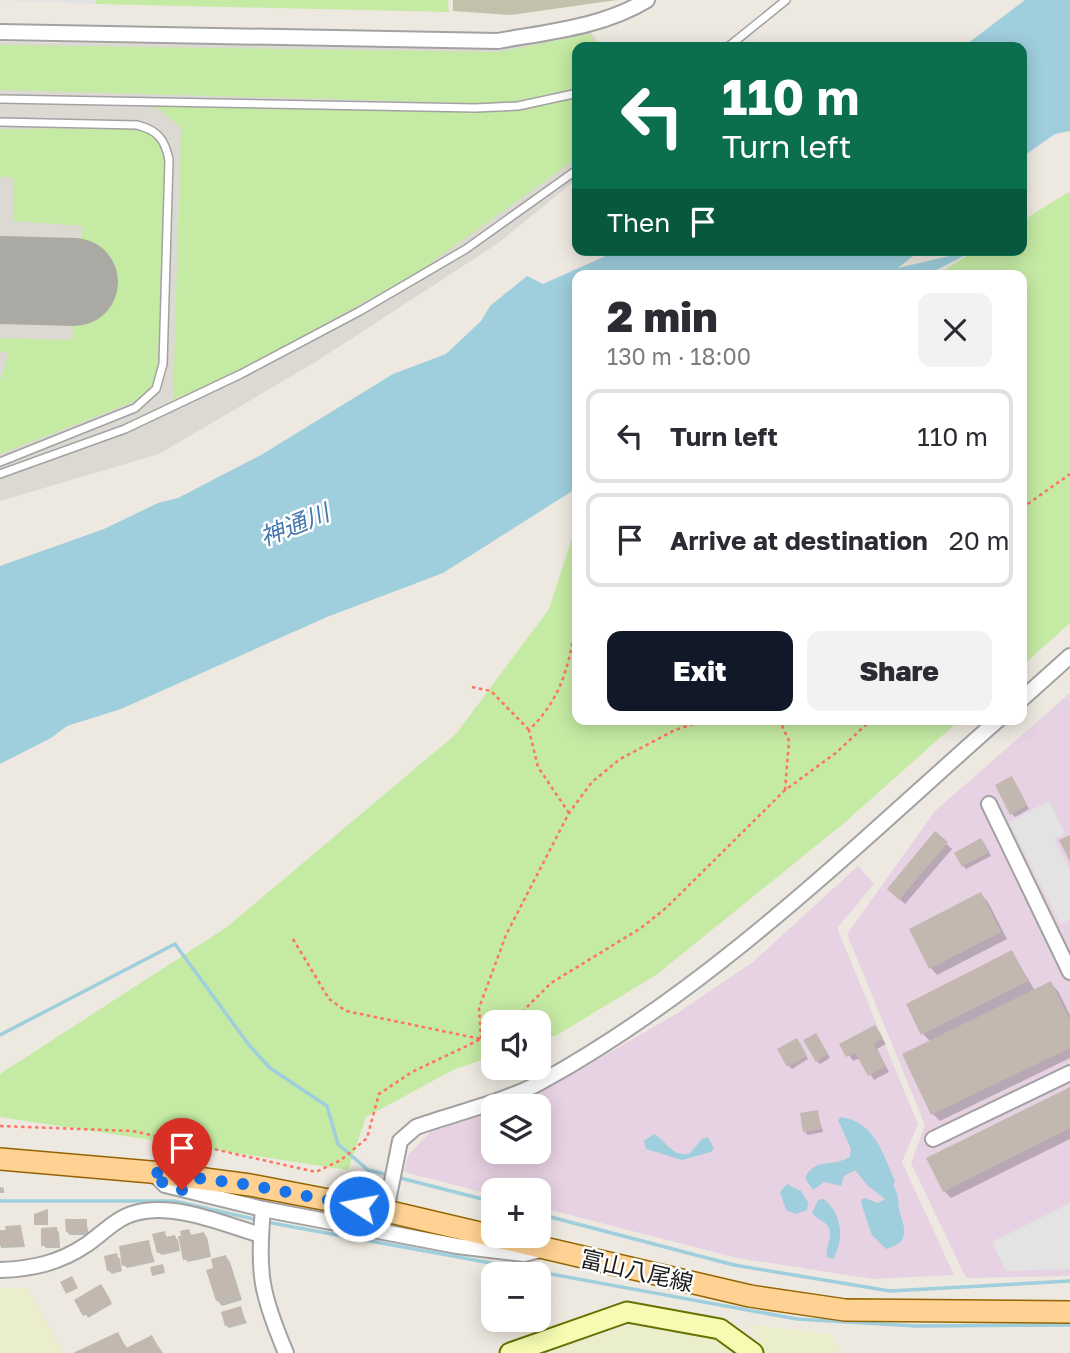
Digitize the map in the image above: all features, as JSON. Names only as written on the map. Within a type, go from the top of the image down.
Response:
[{"type":"main road","name":"富山八尾線","points":[[0,1158],[151,1172],[250,1185],[387,1211],[750,1296],[845,1310],[1070,1312]]},
{"type":"street","points":[[0,32],[498,41],[570,28],[631,10],[647,0]]},
{"type":"street","points":[[1027,695],[1070,656]]},
{"type":"street","points":[[387,1211],[400,1140],[416,1127],[540,1083],[638,1021],[771,921],[992,725]]},
{"type":"street","points":[[989,804],[1070,972]]},
{"type":"street","points":[[933,1139],[1070,1073]]},
{"type":"street","points":[[151,1172],[165,1185],[262,1222]]},
{"type":"street","points":[[0,1270],[28,1269],[62,1260],[113,1224],[134,1213],[158,1210],[524,1254],[545,1249]]},
{"type":"street","points":[[262,1222],[261,1280],[266,1307],[286,1353]]},
{"type":"street","points":[[510,1353],[627,1312],[720,1329],[753,1353]]},
{"type":"lane","points":[[735,42],[786,0]]},
{"type":"lane","points":[[0,99],[475,108],[518,106],[572,94]]},
{"type":"lane","points":[[0,122],[137,125],[152,128],[162,138],[169,160],[163,364],[156,389],[135,408],[0,461]]},
{"type":"lane","points":[[0,474],[125,429],[241,374],[360,311],[466,249],[572,173]]},
{"type":"path","points":[[1027,504],[1070,474]]},
{"type":"path","points":[[529,730],[548,711],[559,691],[572,646]]},
{"type":"path","points":[[472,687],[491,691],[529,730],[538,767],[569,813]]},
{"type":"path","points":[[481,1039],[479,1008],[506,935],[569,813],[592,782],[620,759],[674,730],[690,725]]},
{"type":"path","points":[[782,725],[789,741],[784,791]]},
{"type":"path","points":[[524,1010],[551,983],[641,928],[666,908],[784,791],[837,752],[866,725]]},
{"type":"path","points":[[293,939],[329,999],[346,1011],[481,1039]]},
{"type":"path","points":[[0,1126],[133,1131],[316,1172],[341,1160],[368,1138],[379,1094],[412,1072],[481,1039]]},
{"type":"shaded area","points":[[0,0],[96,0],[96,4]]},
{"type":"shaded area","points":[[453,0],[617,0],[511,15],[453,11]]},
{"type":"shaded area","points":[[591,32],[598,42],[572,42],[572,183],[497,244],[317,361],[159,454],[0,501],[0,42],[497,49]]},
{"type":"shaded area","points":[[1070,693],[1070,1276],[966,1278],[911,1163],[925,1125],[847,934],[935,811]]},
{"type":"shaded area","points":[[1049,801],[1065,833],[1054,839],[1070,870],[1070,919],[1060,924],[1009,822]]},
{"type":"shaded area","points":[[858,866],[874,884],[837,928],[918,1124],[902,1162],[954,1275],[873,1279],[737,1258],[551,1210],[551,1178],[481,1178],[481,1192],[404,1172],[408,1155],[437,1125],[481,1110],[481,1164],[551,1164],[551,1094],[530,1094],[548,1088],[676,1014],[753,962]]},
{"type":"shaded area","points":[[1070,1203],[1070,1269],[1006,1271],[992,1242]]},
{"type":"shaded area","points":[[0,1288],[27,1288],[63,1353],[0,1353]]},
{"type":"shaded area","points":[[632,1325],[718,1339],[740,1353],[544,1353]]},
{"type":"shaded area","points":[[750,1325],[832,1334],[840,1353],[763,1353]]},
{"type":"green space","points":[[96,0],[448,0],[449,12],[96,4]]},
{"type":"green space","points":[[590,34],[595,42],[572,42],[572,89],[503,104],[0,90],[0,45],[498,52]]},
{"type":"green space","points":[[572,98],[572,162],[418,272],[258,361],[173,400],[181,128],[161,110],[135,99],[508,111]]},
{"type":"green space","points":[[136,128],[157,138],[164,161],[158,364],[155,380],[141,399],[0,454],[0,380],[9,353],[0,351],[0,338],[72,340],[83,226],[13,221],[14,178],[0,176],[0,129]]},
{"type":"green space","points":[[1070,193],[1070,623],[1027,662],[1027,270],[945,270],[967,256],[1027,256],[1027,218]]},
{"type":"green space","points":[[572,538],[572,725],[954,725],[843,824],[656,975],[557,1035],[551,1037],[551,1010],[481,1010],[481,1060],[453,1070],[366,1117],[348,1170],[0,1117],[0,1074],[227,927],[456,734],[549,609]]},
{"type":"water","points":[[1025,0],[1070,0],[1070,131],[1055,134],[1027,154],[1027,42],[970,42]]},
{"type":"water","points":[[606,256],[913,256],[898,268],[949,256],[963,256],[937,270],[574,270]]},
{"type":"water","name":"神通川","points":[[572,271],[572,491],[443,573],[327,617],[121,709],[67,726],[51,738],[0,764],[0,566],[104,529],[158,503],[178,498],[261,455],[393,374],[446,354],[481,321],[490,306],[527,276],[543,284]]},
{"type":"water","points":[[841,1117],[853,1120],[870,1132],[882,1150],[895,1181],[893,1186],[904,1225],[904,1236],[899,1243],[886,1249],[872,1235],[861,1200],[865,1198],[878,1203],[885,1199],[868,1186],[855,1170],[844,1176],[841,1186],[824,1182],[813,1190],[805,1178],[813,1167],[850,1157],[851,1149],[838,1120]]},
{"type":"water","points":[[654,1134],[677,1153],[689,1154],[702,1139],[708,1137],[714,1148],[711,1152],[682,1160],[646,1149],[644,1141]]},
{"type":"water","points":[[787,1184],[801,1191],[808,1202],[807,1210],[796,1214],[786,1210],[780,1192]]},
{"type":"water","points":[[824,1199],[835,1212],[840,1228],[839,1243],[833,1259],[827,1257],[829,1228],[812,1213],[818,1200]]},
{"type":"building","points":[[1012,776],[1027,805],[1010,815],[995,785]]},
{"type":"building","points":[[935,831],[948,842],[899,900],[887,889]]},
{"type":"building","points":[[1070,835],[1070,862],[1059,840]]},
{"type":"building","points":[[981,838],[989,852],[962,867],[954,853]]},
{"type":"building","points":[[981,892],[1001,932],[929,969],[909,929]]},
{"type":"building","points":[[1012,950],[1028,981],[921,1035],[906,1004]]},
{"type":"building","points":[[1051,981],[1070,1020],[1070,1048],[931,1115],[902,1054]]},
{"type":"building","points":[[875,1025],[883,1038],[873,1044],[886,1066],[868,1076],[855,1053],[846,1057],[839,1044]]},
{"type":"building","points":[[816,1033],[828,1054],[816,1062],[803,1040]]},
{"type":"building","points":[[797,1038],[807,1056],[787,1067],[777,1049]]},
{"type":"building","points":[[1070,1087],[1070,1128],[943,1192],[926,1158]]},
{"type":"building","points":[[818,1110],[821,1129],[803,1132],[800,1113]]},
{"type":"building","points":[[48,1209],[48,1225],[34,1225],[34,1214]]},
{"type":"building","points":[[65,1219],[87,1219],[87,1232],[66,1232]]},
{"type":"building","points":[[21,1225],[22,1245],[0,1246],[0,1230],[6,1230],[5,1226]]},
{"type":"building","points":[[57,1227],[57,1245],[41,1246],[41,1228]]},
{"type":"building","points":[[189,1229],[191,1235],[204,1232],[209,1255],[183,1260],[178,1236],[181,1236],[180,1231]]},
{"type":"building","points":[[165,1231],[166,1237],[175,1235],[178,1248],[157,1253],[152,1234]]},
{"type":"building","points":[[149,1240],[153,1260],[122,1266],[119,1246]]},
{"type":"building","points":[[117,1253],[120,1269],[107,1271],[104,1256]]},
{"type":"building","points":[[226,1255],[238,1295],[216,1301],[206,1270],[213,1268],[211,1259]]},
{"type":"building","points":[[163,1264],[165,1273],[152,1276],[150,1267]]},
{"type":"building","points":[[72,1276],[78,1288],[66,1294],[60,1282]]},
{"type":"building","points":[[101,1284],[111,1301],[83,1316],[74,1300]]},
{"type":"building","points":[[241,1306],[245,1320],[225,1326],[221,1312]]},
{"type":"building","points":[[118,1332],[126,1348],[152,1335],[161,1353],[73,1353]]},
{"type":"waterway","points":[[0,1035],[175,944],[249,1045],[270,1068],[327,1106],[338,1144],[368,1170],[389,1175]]},
{"type":"waterway","points":[[396,1177],[481,1199]]},
{"type":"waterway","points":[[0,1201],[174,1201],[258,1220]]},
{"type":"waterway","points":[[551,1217],[734,1265],[890,1291],[1070,1281]]},
{"type":"waterway","points":[[266,1222],[797,1319],[916,1326],[1070,1325]]},
{"type":"runway","points":[[0,280],[74,282]]},
{"type":"route","points":[[182,1190],[165,1185],[151,1172],[250,1185],[359,1206]]}]
